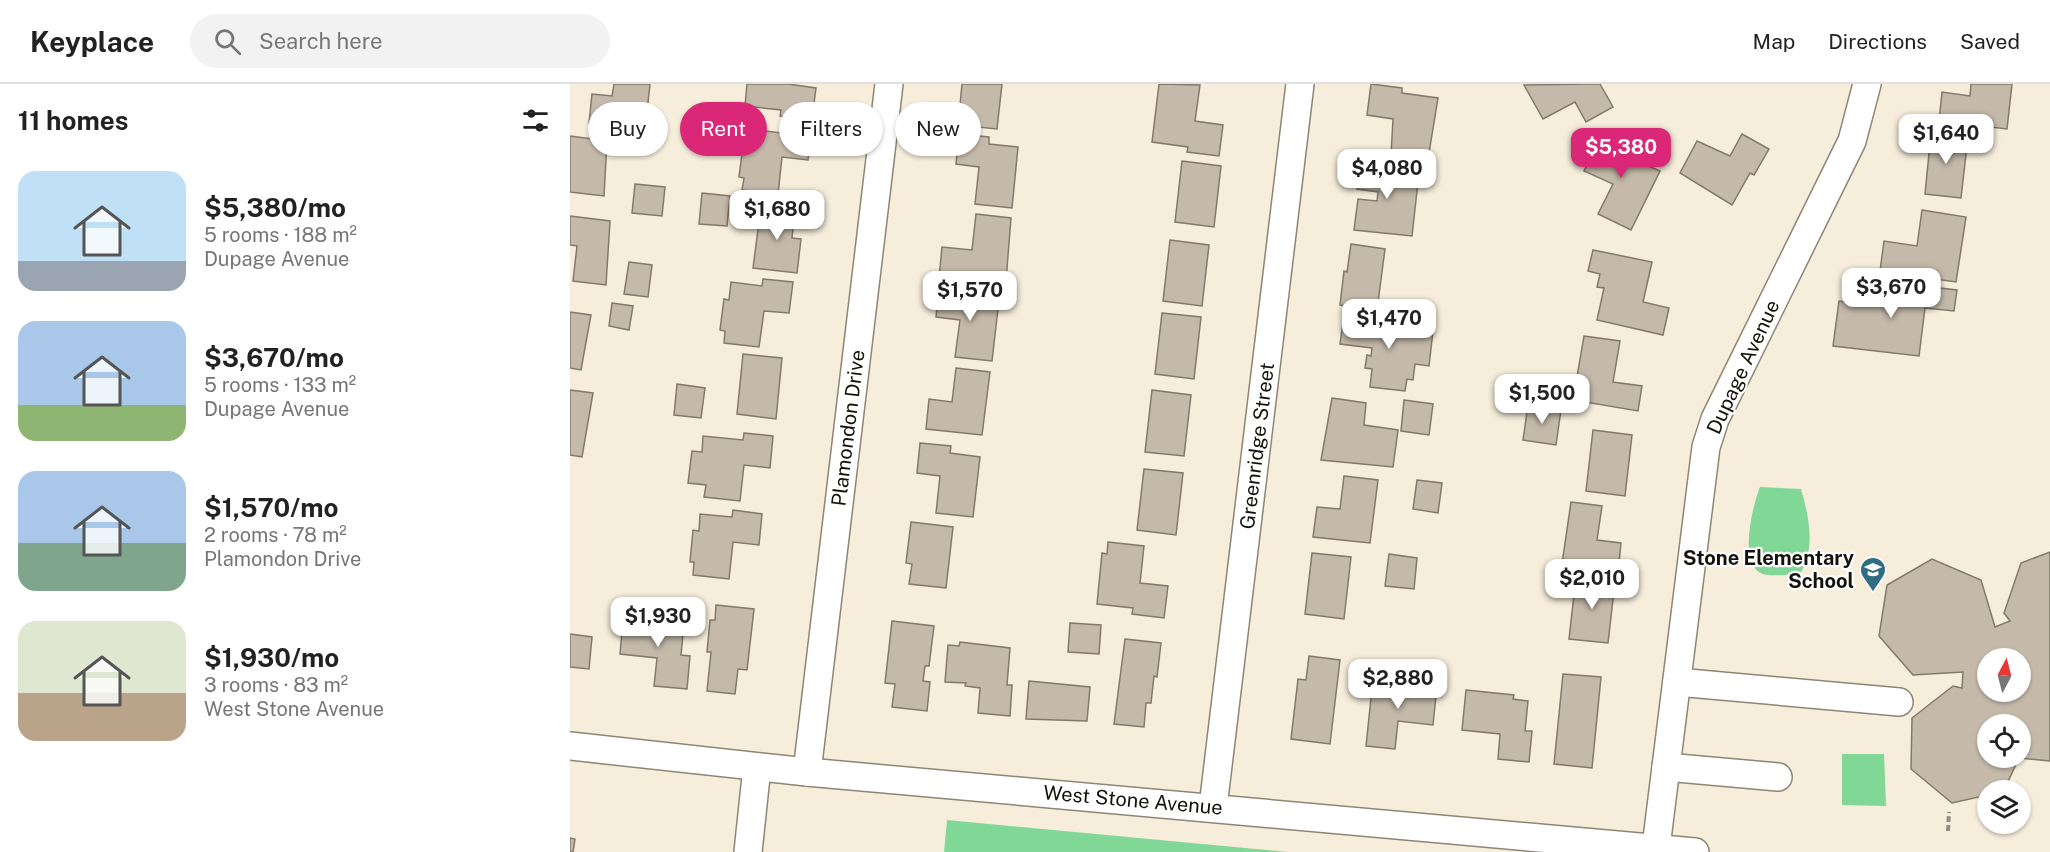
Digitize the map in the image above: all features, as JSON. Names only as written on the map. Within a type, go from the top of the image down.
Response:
[{"type":"street","name":"Plamondon Drive","points":[[807,772],[889,84]]},
{"type":"street","name":"Greenridge Street","points":[[1213,807],[1300,84]]},
{"type":"street","name":"Dupage Avenue","points":[[1656,847],[1706,447],[1715,419],[1852,141],[1867,84]]},
{"type":"street","points":[[1677,682],[1899,702]]},
{"type":"street","name":"West Stone Avenue","points":[[570,746],[727,761],[757,767],[807,772],[1695,852]]},
{"type":"street","points":[[748,852],[757,767]]},
{"type":"street","points":[[1666,767],[1778,777]]},
{"type":"path","points":[[1948,831],[1949,812]]},
{"type":"green space","points":[[1760,487],[1801,489],[1810,532],[1808,554],[1800,574],[1767,575],[1755,568],[1751,559],[1749,534]]},
{"type":"green space","points":[[1842,754],[1884,754],[1886,806],[1842,805]]},
{"type":"green space","points":[[947,820],[1288,852],[944,852]]},
{"type":"building","points":[[614,84],[650,84],[648,102],[591,102],[592,94],[612,96]]},
{"type":"building","points":[[747,84],[788,84],[816,88],[814,102],[779,102],[779,110],[767,108],[767,102],[745,102]]},
{"type":"building","points":[[962,84],[1002,84],[997,129],[981,127],[981,102],[960,102]]},
{"type":"building","points":[[1159,84],[1200,85],[1195,121],[1223,125],[1219,156],[1187,152],[1188,147],[1152,142]]},
{"type":"building","points":[[1371,84],[1402,88],[1402,93],[1438,98],[1428,159],[1391,155],[1393,119],[1367,115]]},
{"type":"building","points":[[1600,84],[1613,107],[1586,122],[1575,102],[1543,119],[1524,85]]},
{"type":"building","points":[[1971,84],[2012,84],[2007,129],[1939,121],[1942,92],[1970,96]]},
{"type":"building","points":[[767,131],[779,133],[779,156],[809,156],[808,160],[782,157],[778,194],[742,190],[744,178],[739,177],[742,156],[767,156]]},
{"type":"building","points":[[1603,131],[1637,148],[1631,158],[1660,171],[1631,230],[1598,214],[1613,184],[1584,171]]},
{"type":"building","points":[[1931,133],[1968,137],[1961,198],[1925,194]]},
{"type":"building","points":[[1742,134],[1769,149],[1754,175],[1750,173],[1732,205],[1680,173],[1697,141],[1730,156]]},
{"type":"building","points":[[570,136],[588,138],[588,156],[606,156],[604,196],[570,192]]},
{"type":"building","points":[[981,136],[989,137],[989,144],[1018,147],[1012,208],[975,204],[979,167],[956,164],[957,156],[981,156]]},
{"type":"building","points":[[1361,160],[1391,164],[1391,169],[1419,173],[1412,236],[1354,230],[1358,199],[1377,201],[1378,192],[1357,189]]},
{"type":"building","points":[[1182,161],[1221,166],[1214,227],[1175,222]]},
{"type":"building","points":[[635,184],[665,187],[662,216],[632,213]]},
{"type":"building","points":[[702,193],[730,196],[727,226],[699,224]]},
{"type":"building","points":[[761,206],[795,210],[792,238],[801,239],[797,273],[753,268]]},
{"type":"building","points":[[1922,210],[1966,217],[1956,282],[1880,271],[1884,241],[1917,246]]},
{"type":"building","points":[[976,214],[1011,218],[1006,281],[971,277],[970,282],[939,278],[942,247],[972,250]]},
{"type":"building","points":[[570,216],[610,221],[606,285],[573,281],[577,246],[570,245]]},
{"type":"building","points":[[1170,240],[1209,245],[1202,306],[1163,301]]},
{"type":"building","points":[[1351,244],[1385,249],[1377,310],[1340,305],[1344,271],[1347,272]]},
{"type":"building","points":[[1593,250],[1652,262],[1643,302],[1669,308],[1663,335],[1597,320],[1604,288],[1597,287],[1600,274],[1588,271]]},
{"type":"building","points":[[629,262],[652,265],[648,297],[624,294]]},
{"type":"building","points":[[763,279],[793,282],[789,313],[764,311],[759,347],[724,343],[725,331],[720,330],[724,299],[729,300],[731,282],[762,286]]},
{"type":"building","points":[[1880,281],[1957,290],[1954,311],[1925,308],[1919,356],[1833,346],[1839,301],[1877,306]]},
{"type":"building","points":[[939,287],[970,290],[969,297],[999,300],[992,361],[955,357],[960,320],[936,317]]},
{"type":"building","points":[[612,303],[633,306],[629,330],[609,326]]},
{"type":"building","points":[[570,312],[591,315],[581,370],[570,368]]},
{"type":"building","points":[[1162,313],[1201,317],[1194,379],[1155,374]]},
{"type":"building","points":[[1344,315],[1378,320],[1378,324],[1433,331],[1429,366],[1415,364],[1413,380],[1407,379],[1405,391],[1370,387],[1372,369],[1365,368],[1367,355],[1371,356],[1372,348],[1340,344]]},
{"type":"building","points":[[1584,336],[1620,341],[1613,382],[1642,386],[1638,411],[1573,400]]},
{"type":"building","points":[[743,354],[782,358],[776,419],[737,414]]},
{"type":"building","points":[[956,368],[990,372],[982,435],[926,429],[929,399],[952,402]]},
{"type":"building","points":[[677,384],[705,388],[701,418],[674,415]]},
{"type":"building","points":[[570,390],[593,393],[582,457],[570,455]]},
{"type":"building","points":[[1152,390],[1191,395],[1184,456],[1145,452]]},
{"type":"building","points":[[1332,398],[1366,403],[1364,425],[1398,430],[1393,467],[1321,460]]},
{"type":"building","points":[[1404,400],[1433,404],[1429,435],[1401,431]]},
{"type":"building","points":[[1528,405],[1561,410],[1556,445],[1523,440]]},
{"type":"building","points":[[1593,430],[1632,435],[1625,496],[1586,491]]},
{"type":"building","points":[[744,433],[773,436],[770,468],[744,465],[740,501],[704,497],[706,485],[688,483],[692,451],[702,452],[703,436],[743,440]]},
{"type":"building","points":[[920,443],[951,446],[950,453],[980,457],[973,517],[936,513],[940,476],[917,473]]},
{"type":"building","points":[[1144,469],[1183,473],[1176,535],[1137,530]]},
{"type":"building","points":[[1344,476],[1378,480],[1370,543],[1313,537],[1317,507],[1340,509]]},
{"type":"building","points":[[1417,480],[1442,483],[1438,513],[1413,509]]},
{"type":"building","points":[[1571,502],[1602,506],[1597,540],[1621,543],[1618,573],[1562,564]]},
{"type":"building","points":[[733,510],[762,514],[759,545],[733,542],[729,579],[693,575],[694,562],[690,562],[693,530],[699,531],[700,514],[732,517]]},
{"type":"building","points":[[911,522],[953,527],[946,588],[909,584],[912,564],[906,563]]},
{"type":"building","points":[[1108,542],[1144,546],[1140,583],[1168,586],[1164,618],[1132,614],[1133,608],[1097,604],[1102,553],[1107,554]]},
{"type":"building","name":"Stone Elementary School","points":[[2050,552],[2050,761],[2031,759],[2031,714],[1977,714],[1977,768],[2014,768],[2009,780],[1977,780],[1977,797],[1952,803],[1911,769],[1912,718],[1953,686],[1962,688],[1963,672],[1913,675],[1879,636],[1887,585],[1932,559],[1981,580],[1995,627],[2010,621],[2004,613],[2021,563]]},
{"type":"building","points":[[1312,553],[1351,557],[1344,619],[1305,614]]},
{"type":"building","points":[[1389,554],[1417,558],[1414,589],[1385,586]]},
{"type":"building","points":[[1576,577],[1615,582],[1608,643],[1569,639]]},
{"type":"building","points":[[716,605],[754,609],[747,670],[738,669],[735,694],[707,691],[711,652],[707,652],[710,620],[715,620]]},
{"type":"building","points":[[636,615],[668,618],[668,623],[684,624],[681,655],[690,656],[687,689],[654,686],[657,658],[620,654],[623,619],[636,620]]},
{"type":"building","points":[[892,621],[934,626],[929,666],[925,666],[923,681],[930,682],[927,711],[892,707],[895,684],[885,683]]},
{"type":"building","points":[[1070,623],[1101,625],[1099,654],[1068,652]]},
{"type":"building","points":[[570,634],[592,637],[589,669],[570,667]]},
{"type":"building","points":[[1125,639],[1161,643],[1157,677],[1154,676],[1151,703],[1146,703],[1144,727],[1114,724]]},
{"type":"building","points":[[960,642],[1010,648],[1007,685],[1012,685],[1010,716],[978,713],[980,688],[965,686],[966,683],[945,682],[948,645],[959,646]]},
{"type":"building","points":[[1309,656],[1340,660],[1330,744],[1291,739],[1298,679],[1306,680]]},
{"type":"building","points":[[1563,674],[1601,677],[1592,768],[1554,764]]},
{"type":"building","points":[[1373,679],[1437,686],[1433,725],[1398,721],[1395,749],[1366,746]]},
{"type":"building","points":[[1029,681],[1090,687],[1087,721],[1026,719]]},
{"type":"building","points":[[1466,690],[1514,695],[1513,699],[1528,701],[1525,731],[1532,731],[1529,762],[1498,759],[1500,734],[1462,730]]},
{"type":"building","points":[[570,838],[575,839],[573,852],[570,852]]},
{"type":"place","name":"Stone Elementary School","points":[[1873,593]]}]
